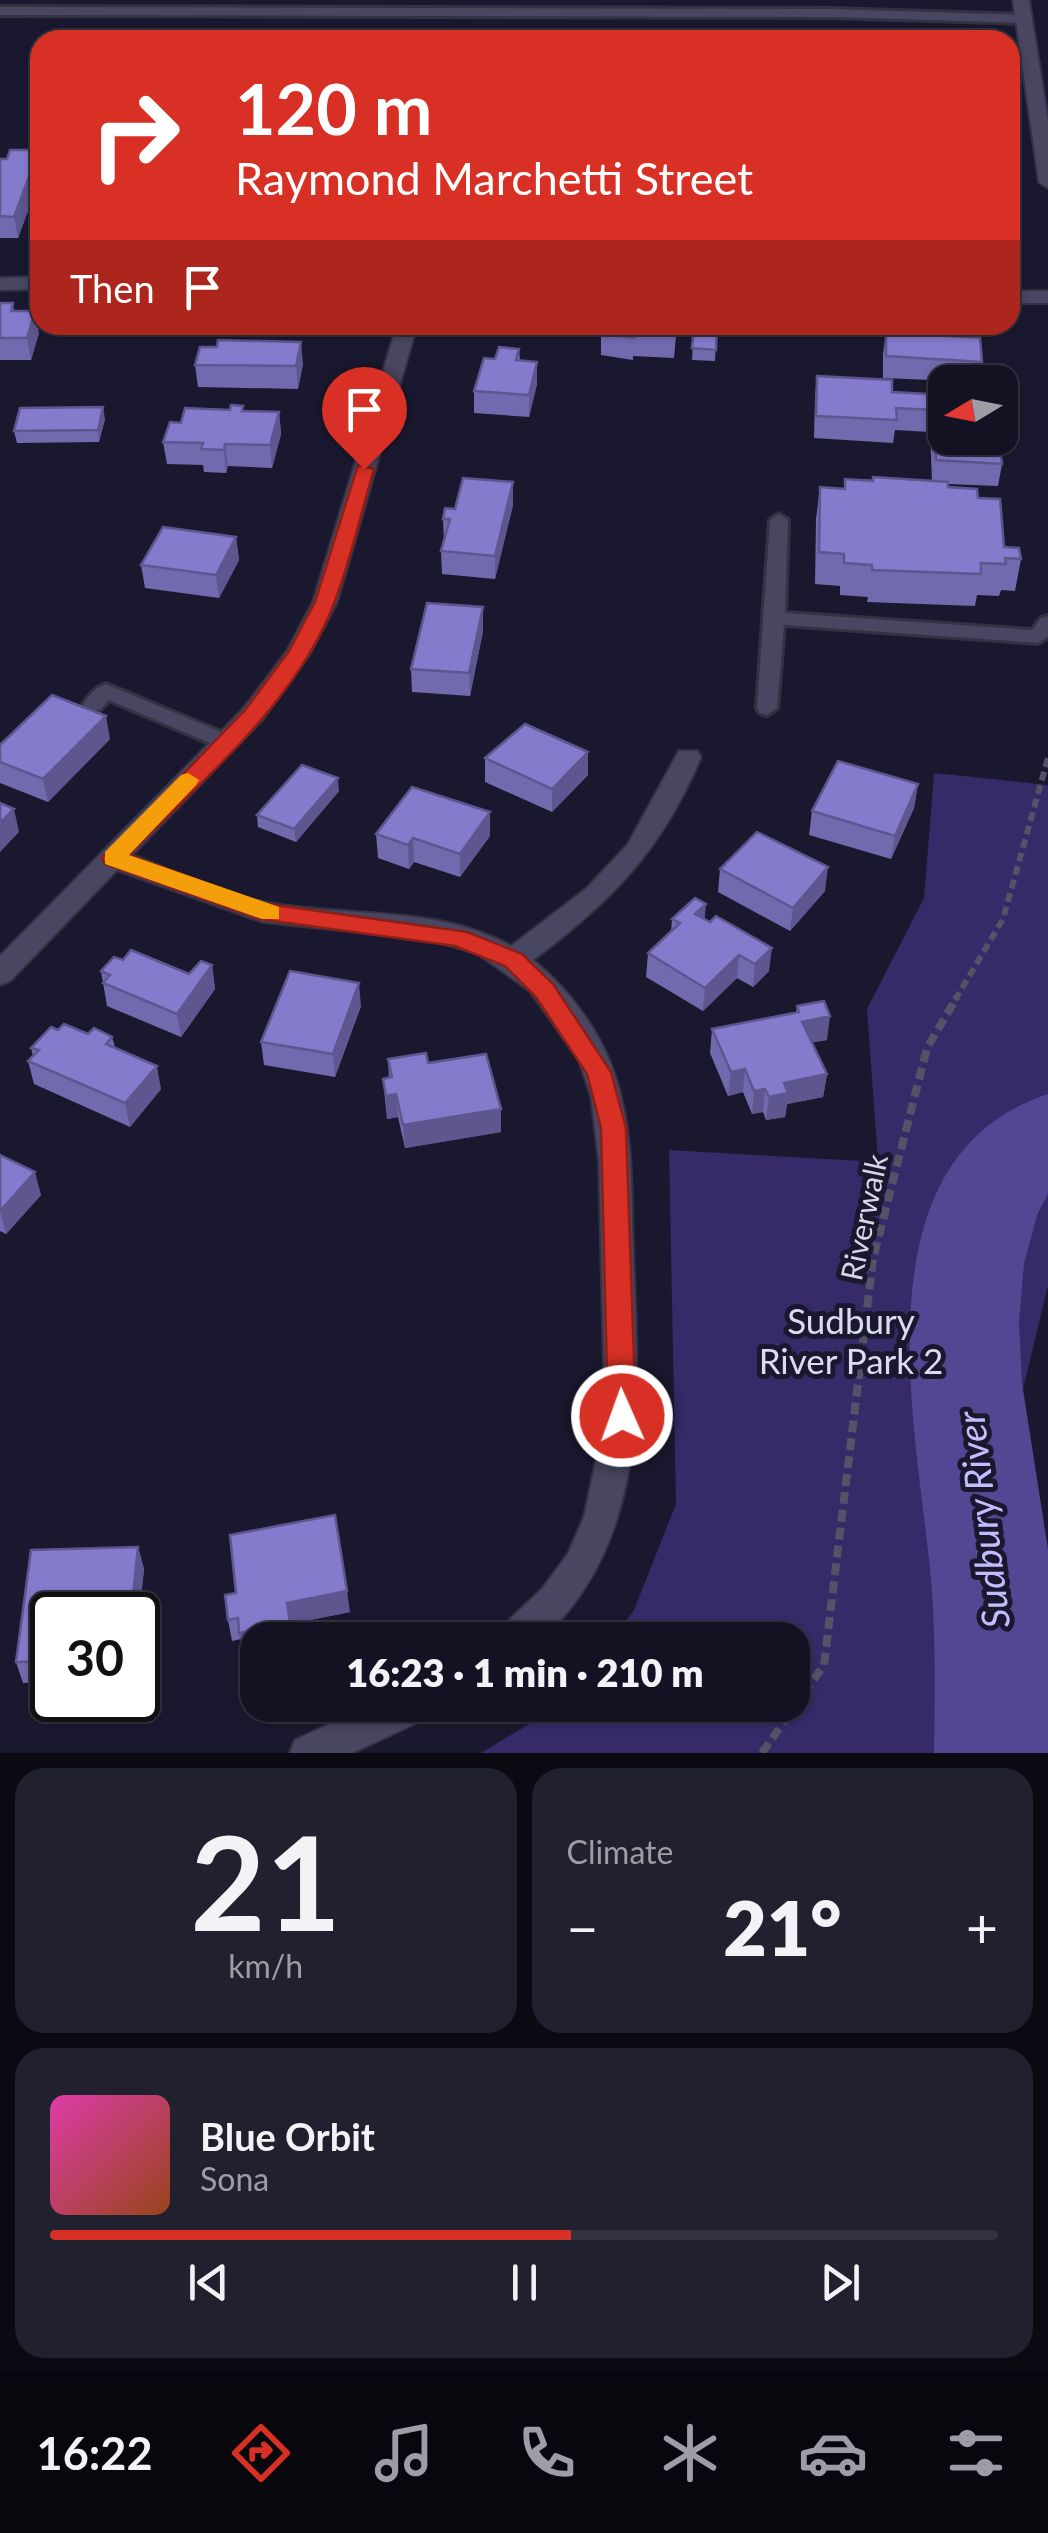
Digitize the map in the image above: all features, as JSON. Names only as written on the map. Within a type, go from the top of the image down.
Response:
[{"type":"street","points":[[1022,9],[1048,182]]},
{"type":"street","points":[[0,284],[30,283]]},
{"type":"street","points":[[1020,296],[1048,297]]},
{"type":"street","points":[[0,974],[253,714],[298,653],[325,602],[404,335]]},
{"type":"street","points":[[513,960],[610,884],[647,844],[688,757]]},
{"type":"street","points":[[113,858],[259,911],[424,931],[458,938],[513,960],[572,1026],[599,1072],[613,1128],[622,1416],[612,1481],[586,1557],[535,1622]]},
{"type":"street","points":[[309,1753],[377,1722]]},
{"type":"lane","points":[[0,11],[812,13],[1022,9]]},
{"type":"lane","points":[[767,708],[779,520]]},
{"type":"lane","points":[[775,618],[1038,637],[1048,622]]},
{"type":"lane","points":[[93,705],[106,691],[226,742]]},
{"type":"path","name":"Riverwalk","points":[[762,1753],[824,1664],[873,1260],[927,1048],[1003,919],[1048,758]]},
{"type":"green space","name":"Sudbury River Park 2","points":[[934,773],[1048,785],[1048,1286],[1022,1393],[1045,1753],[481,1753],[533,1722],[810,1722],[810,1622],[625,1622],[634,1610],[676,1504],[669,1150],[878,1162],[867,1009],[924,898]]},
{"type":"building","points":[[10,150],[30,150],[30,174],[14,217],[0,216],[0,159],[7,159]]},
{"type":"building","points":[[0,303],[13,303],[11,311],[30,311],[27,338],[0,338]]},
{"type":"building","points":[[693,335],[717,335],[716,350],[692,348]]},
{"type":"building","points":[[886,335],[933,335],[980,338],[982,362],[886,356]]},
{"type":"building","points":[[218,340],[301,342],[296,366],[195,365],[200,347],[217,347]]},
{"type":"building","points":[[499,347],[519,349],[516,360],[537,362],[529,395],[474,391],[484,358],[495,359]]},
{"type":"building","points":[[817,376],[892,380],[892,392],[928,394],[928,410],[896,408],[897,420],[816,416]]},
{"type":"building","points":[[231,405],[243,406],[242,411],[279,412],[270,445],[225,444],[224,450],[201,449],[203,443],[163,442],[170,422],[181,423],[185,408],[230,410]]},
{"type":"building","points":[[103,407],[98,430],[14,431],[20,408]]},
{"type":"building","points":[[936,455],[1001,455],[1002,464],[936,460]]},
{"type":"building","points":[[873,477],[948,482],[948,487],[977,489],[978,498],[1000,499],[1004,547],[1019,548],[1021,559],[1005,558],[1006,564],[981,563],[981,574],[872,570],[872,565],[844,563],[844,554],[819,552],[820,487],[845,489],[845,479],[873,481]]},
{"type":"building","points":[[463,478],[513,482],[495,556],[441,551],[450,519],[443,519],[445,508],[455,509]]},
{"type":"building","points":[[163,527],[236,537],[216,575],[141,565]]},
{"type":"building","points":[[427,603],[483,607],[469,673],[411,669]]},
{"type":"building","points":[[52,695],[106,716],[43,779],[0,762],[0,745]]},
{"type":"building","points":[[525,724],[588,752],[552,789],[485,758]]},
{"type":"building","points":[[838,761],[918,784],[895,836],[812,811]]},
{"type":"building","points":[[302,765],[338,778],[294,829],[257,815]]},
{"type":"building","points":[[412,787],[490,812],[460,854],[413,838],[408,845],[376,834]]},
{"type":"building","points":[[0,803],[14,809],[0,823]]},
{"type":"building","points":[[757,832],[828,867],[793,908],[720,869]]},
{"type":"building","points":[[695,898],[706,904],[695,914],[710,922],[716,916],[772,948],[755,964],[739,955],[705,988],[648,953],[680,923],[672,919]]},
{"type":"building","points":[[131,950],[189,974],[201,961],[212,965],[177,1014],[103,983],[110,975],[101,971],[114,957],[123,960]]},
{"type":"building","points":[[290,971],[359,983],[333,1054],[261,1042]]},
{"type":"building","points":[[824,1001],[830,1016],[802,1022],[827,1074],[784,1083],[788,1093],[769,1097],[765,1089],[754,1091],[745,1069],[731,1072],[712,1029],[799,1012],[797,1006]]},
{"type":"building","points":[[64,1024],[88,1034],[94,1028],[112,1037],[106,1044],[157,1066],[125,1103],[28,1061],[39,1050],[31,1048],[51,1027],[58,1030]]},
{"type":"building","points":[[426,1053],[428,1063],[486,1054],[501,1109],[403,1125],[396,1094],[386,1096],[383,1079],[392,1077],[388,1059]]},
{"type":"building","points":[[0,1155],[35,1172],[0,1211]]},
{"type":"building","points":[[335,1515],[347,1591],[287,1603],[290,1622],[240,1622],[239,1633],[238,1618],[228,1620],[225,1595],[236,1593],[230,1535]]},
{"type":"building","points":[[138,1547],[133,1592],[30,1592],[30,1662],[16,1662],[31,1550]]},
{"type":"waterway","name":"Sudbury River","points":[[999,1753],[996,1616],[965,1383],[964,1322],[969,1264],[984,1211],[1012,1163],[1048,1135]]},
{"type":"slow traffic","points":[[188,780],[113,858],[271,913]]},
{"type":"route","points":[[364,469],[325,602],[298,653],[253,714],[113,858],[259,911],[458,938],[513,960],[544,990],[572,1026],[599,1072],[613,1128],[622,1416]]}]
